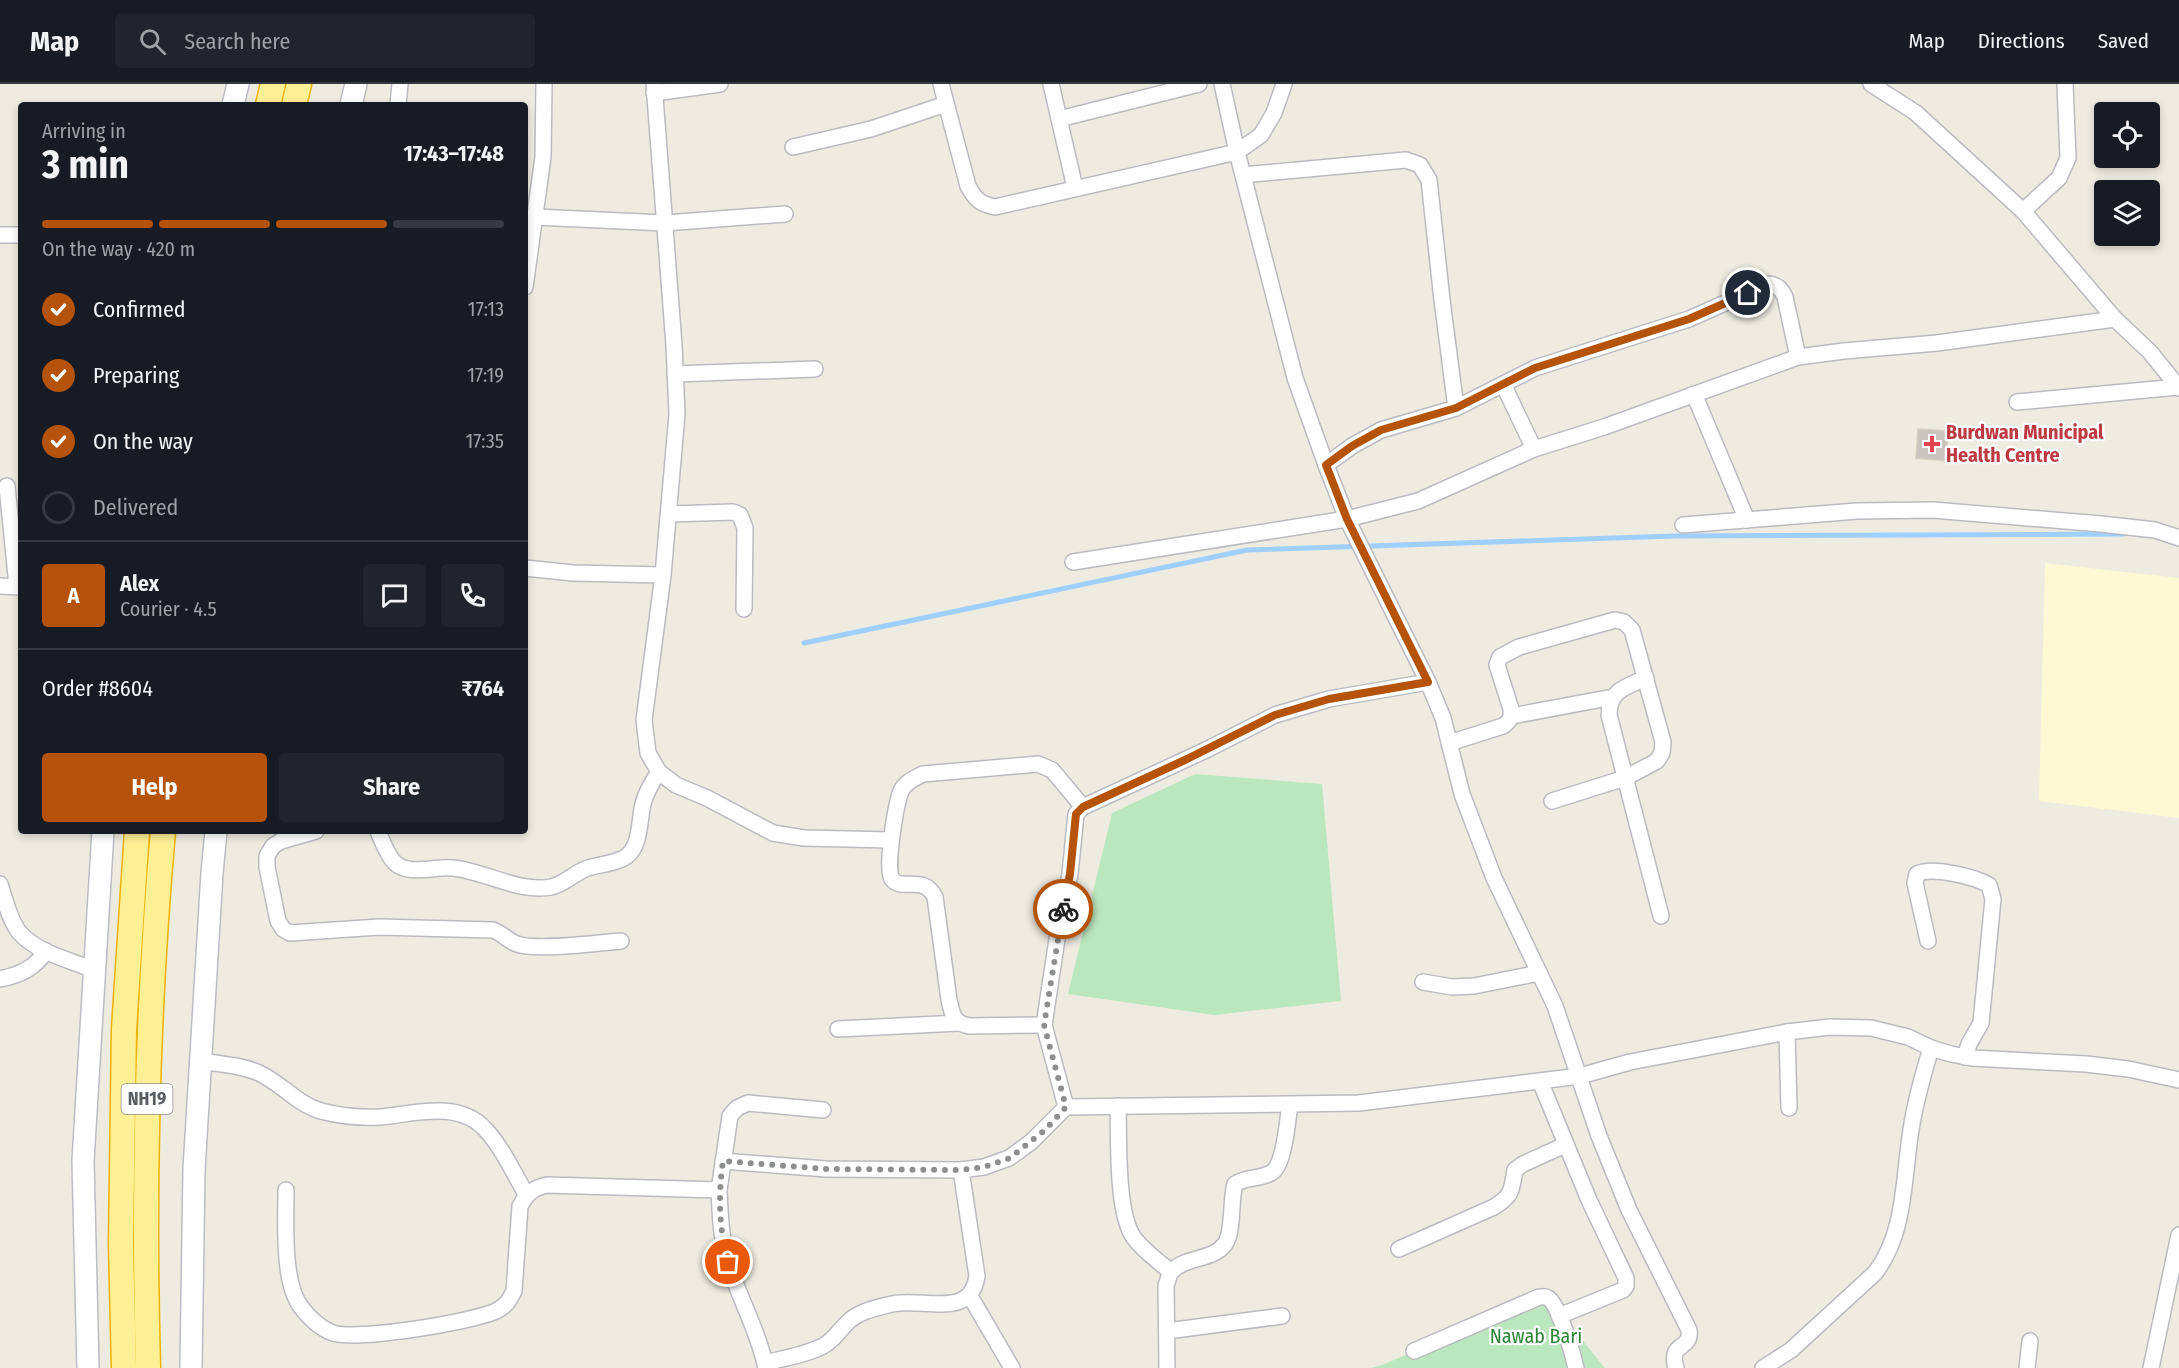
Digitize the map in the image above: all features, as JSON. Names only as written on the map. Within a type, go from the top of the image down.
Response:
[{"type":"highway","points":[[269,102],[273,84]]},
{"type":"highway","points":[[295,102],[299,84]]},
{"type":"highway","name":"NH19","points":[[124,1368],[121,1245],[122,1096],[137,834]]},
{"type":"highway","name":"NH19","points":[[148,1368],[146,1138],[151,1004],[163,834]]},
{"type":"main road","points":[[234,102],[238,84]]},
{"type":"main road","points":[[352,102],[356,84]]},
{"type":"main road","points":[[88,1368],[83,1161],[103,834]]},
{"type":"main road","points":[[191,1368],[194,1170],[216,834]]},
{"type":"street","points":[[398,102],[400,84]]},
{"type":"street","points":[[528,266],[543,158],[544,84]]},
{"type":"street","points":[[720,84],[654,89],[677,414],[663,575],[645,720],[648,753],[659,772],[676,785],[707,798],[772,832],[804,838],[891,840]]},
{"type":"street","points":[[941,84],[968,186],[975,198],[984,205],[995,207],[1237,152],[1261,135],[1274,113],[1284,84]]},
{"type":"street","points":[[1051,84],[1075,188]]},
{"type":"street","points":[[1059,119],[1199,84]]},
{"type":"street","points":[[1222,84],[1242,176],[1294,378],[1347,519],[1428,682],[1443,718],[1462,794],[1494,878],[1555,1006],[1599,1136],[1629,1210],[1689,1330],[1688,1342],[1675,1351],[1673,1357],[1676,1368]]},
{"type":"street","points":[[1871,84],[1916,113],[2023,211],[2115,319],[2150,352],[2178,387]]},
{"type":"street","points":[[2023,211],[2059,178],[2068,158],[2065,84]]},
{"type":"street","points":[[793,147],[871,129],[946,104]]},
{"type":"street","points":[[1242,176],[1406,160],[1420,165],[1429,180],[1456,408]]},
{"type":"street","points":[[535,217],[665,223],[785,214]]},
{"type":"street","points":[[0,235],[18,235]]},
{"type":"street","points":[[1326,465],[1352,446],[1381,430],[1456,408],[1535,368],[1689,319],[1768,284],[1776,285],[1785,297],[1798,357]]},
{"type":"street","points":[[1073,562],[1347,519],[1418,501],[1534,449],[1605,427],[1798,357],[2115,319]]},
{"type":"street","points":[[675,374],[815,369]]},
{"type":"street","points":[[1503,384],[1534,449]]},
{"type":"street","points":[[2017,402],[2178,387]]},
{"type":"street","points":[[1694,394],[1747,520]]},
{"type":"street","points":[[9,485],[18,576]]},
{"type":"street","points":[[1683,525],[1857,511],[1933,510],[2112,525],[2155,530],[2179,538]]},
{"type":"street","points":[[669,514],[733,512],[740,515],[745,528],[744,609]]},
{"type":"street","points":[[528,568],[573,573],[663,575]]},
{"type":"street","points":[[0,585],[18,586]]},
{"type":"street","points":[[1512,716],[1497,664],[1500,657],[1519,647],[1615,620],[1624,622],[1632,630],[1663,742],[1662,753],[1657,761],[1625,778],[1552,801]]},
{"type":"street","points":[[1646,678],[1622,689],[1613,697],[1609,704],[1609,715],[1660,916]]},
{"type":"street","points":[[1066,1107],[1044,1025],[1059,926],[1070,874],[1076,814],[1083,807],[1175,765],[1275,715],[1329,699],[1428,682]]},
{"type":"street","points":[[1449,743],[1503,726],[1512,716],[1613,697]]},
{"type":"street","points":[[959,1023],[952,1015],[935,897],[932,890],[925,885],[898,883],[892,879],[890,872],[891,840],[902,789],[911,780],[923,774],[1038,764],[1052,770],[1083,807]]},
{"type":"street","points":[[379,834],[396,864],[405,869],[452,868],[506,882],[538,888],[553,887],[586,868],[617,861],[627,855],[634,847],[643,803],[650,785],[659,772]]},
{"type":"street","points":[[306,834],[281,841],[273,846],[267,856],[267,867],[278,921],[283,929],[290,933],[379,927],[493,930],[501,933],[508,940],[528,946],[621,942]]},
{"type":"street","points":[[1928,941],[1915,883],[1917,874],[1932,871],[1946,873],[1989,885],[1993,899],[1981,1023],[1969,1044],[1965,1057]]},
{"type":"street","points":[[0,884],[4,905],[19,931],[46,951],[94,970]]},
{"type":"street","points":[[0,979],[30,969],[41,960],[46,951]]},
{"type":"street","points":[[1423,982],[1452,987],[1474,986],[1539,973]]},
{"type":"street","points":[[838,1029],[959,1023],[969,1026],[1044,1025]]},
{"type":"street","points":[[723,1161],[826,1169],[961,1170],[984,1167],[1010,1158],[1045,1130],[1066,1107],[1359,1103],[1580,1076],[1630,1062],[1787,1032],[1830,1027],[1870,1028],[1908,1037],[1931,1048],[1965,1057],[2128,1069],[2179,1080]]},
{"type":"street","points":[[1787,1032],[1789,1108]]},
{"type":"street","points":[[1769,1367],[1827,1318],[1875,1273],[1885,1260],[1894,1238],[1905,1181],[1914,1111],[1931,1048]]},
{"type":"street","points":[[200,1061],[257,1072],[280,1084],[296,1099],[347,1117],[378,1117],[443,1110],[469,1116],[483,1127],[498,1145],[526,1194]]},
{"type":"street","points":[[1540,1081],[1589,1200],[1626,1278],[1626,1286],[1615,1294],[1559,1316]]},
{"type":"street","points":[[823,1110],[748,1103],[737,1108],[730,1116],[718,1190],[723,1242],[728,1262],[752,1321],[766,1366],[824,1346],[834,1339],[847,1322],[871,1309],[896,1303],[949,1303],[961,1301],[970,1296],[977,1276],[961,1170]]},
{"type":"street","points":[[1167,1368],[1166,1285],[1171,1272],[1184,1263],[1216,1251],[1224,1245],[1228,1237],[1235,1184],[1243,1179],[1270,1173],[1277,1167],[1282,1156],[1290,1105]]},
{"type":"street","points":[[1118,1106],[1122,1203],[1126,1221],[1132,1236],[1171,1272]]},
{"type":"street","points":[[1399,1249],[1494,1207],[1507,1198],[1513,1189],[1515,1170],[1565,1144]]},
{"type":"street","points":[[286,1190],[286,1244],[291,1287],[300,1307],[316,1323],[333,1333],[356,1335],[397,1332],[482,1316],[507,1304],[513,1291],[520,1206],[526,1194],[536,1188],[548,1185],[718,1190]]},
{"type":"street","points":[[2151,1368],[2179,1235]]},
{"type":"street","points":[[970,1296],[1012,1368]]},
{"type":"street","points":[[1414,1351],[1545,1296],[1551,1299],[1559,1316],[1576,1368]]},
{"type":"street","points":[[1167,1331],[1282,1316]]},
{"type":"street","points":[[2027,1368],[2030,1341]]},
{"type":"shaded area","points":[[2045,563],[2179,578],[2179,818],[2039,801]]},
{"type":"green space","points":[[1195,774],[1322,784],[1341,1001],[1214,1015],[1068,994],[1112,813]]},
{"type":"green space","name":"Nawab Bari","points":[[1546,1296],[1605,1368],[1371,1368],[1382,1365]]},
{"type":"building","points":[[1918,429],[1948,431],[1946,461],[1916,458]]},
{"type":"waterway","points":[[804,643],[1247,550],[1675,536],[2124,534]]},
{"type":"way so far","points":[[728,1262],[723,1242],[718,1190],[723,1161],[826,1169],[961,1170],[984,1167],[1010,1158],[1045,1130],[1066,1107],[1044,1025],[1063,909]]},
{"type":"place","name":"Burdwan Municipal Health Centre","points":[[1932,444]]},
{"type":"route","points":[[1063,909],[1070,874],[1074,824],[1076,814],[1083,807],[1275,715],[1329,699],[1428,682],[1347,519],[1326,465],[1352,446],[1381,430],[1416,422],[1456,408],[1535,368],[1689,319],[1748,293]]}]
